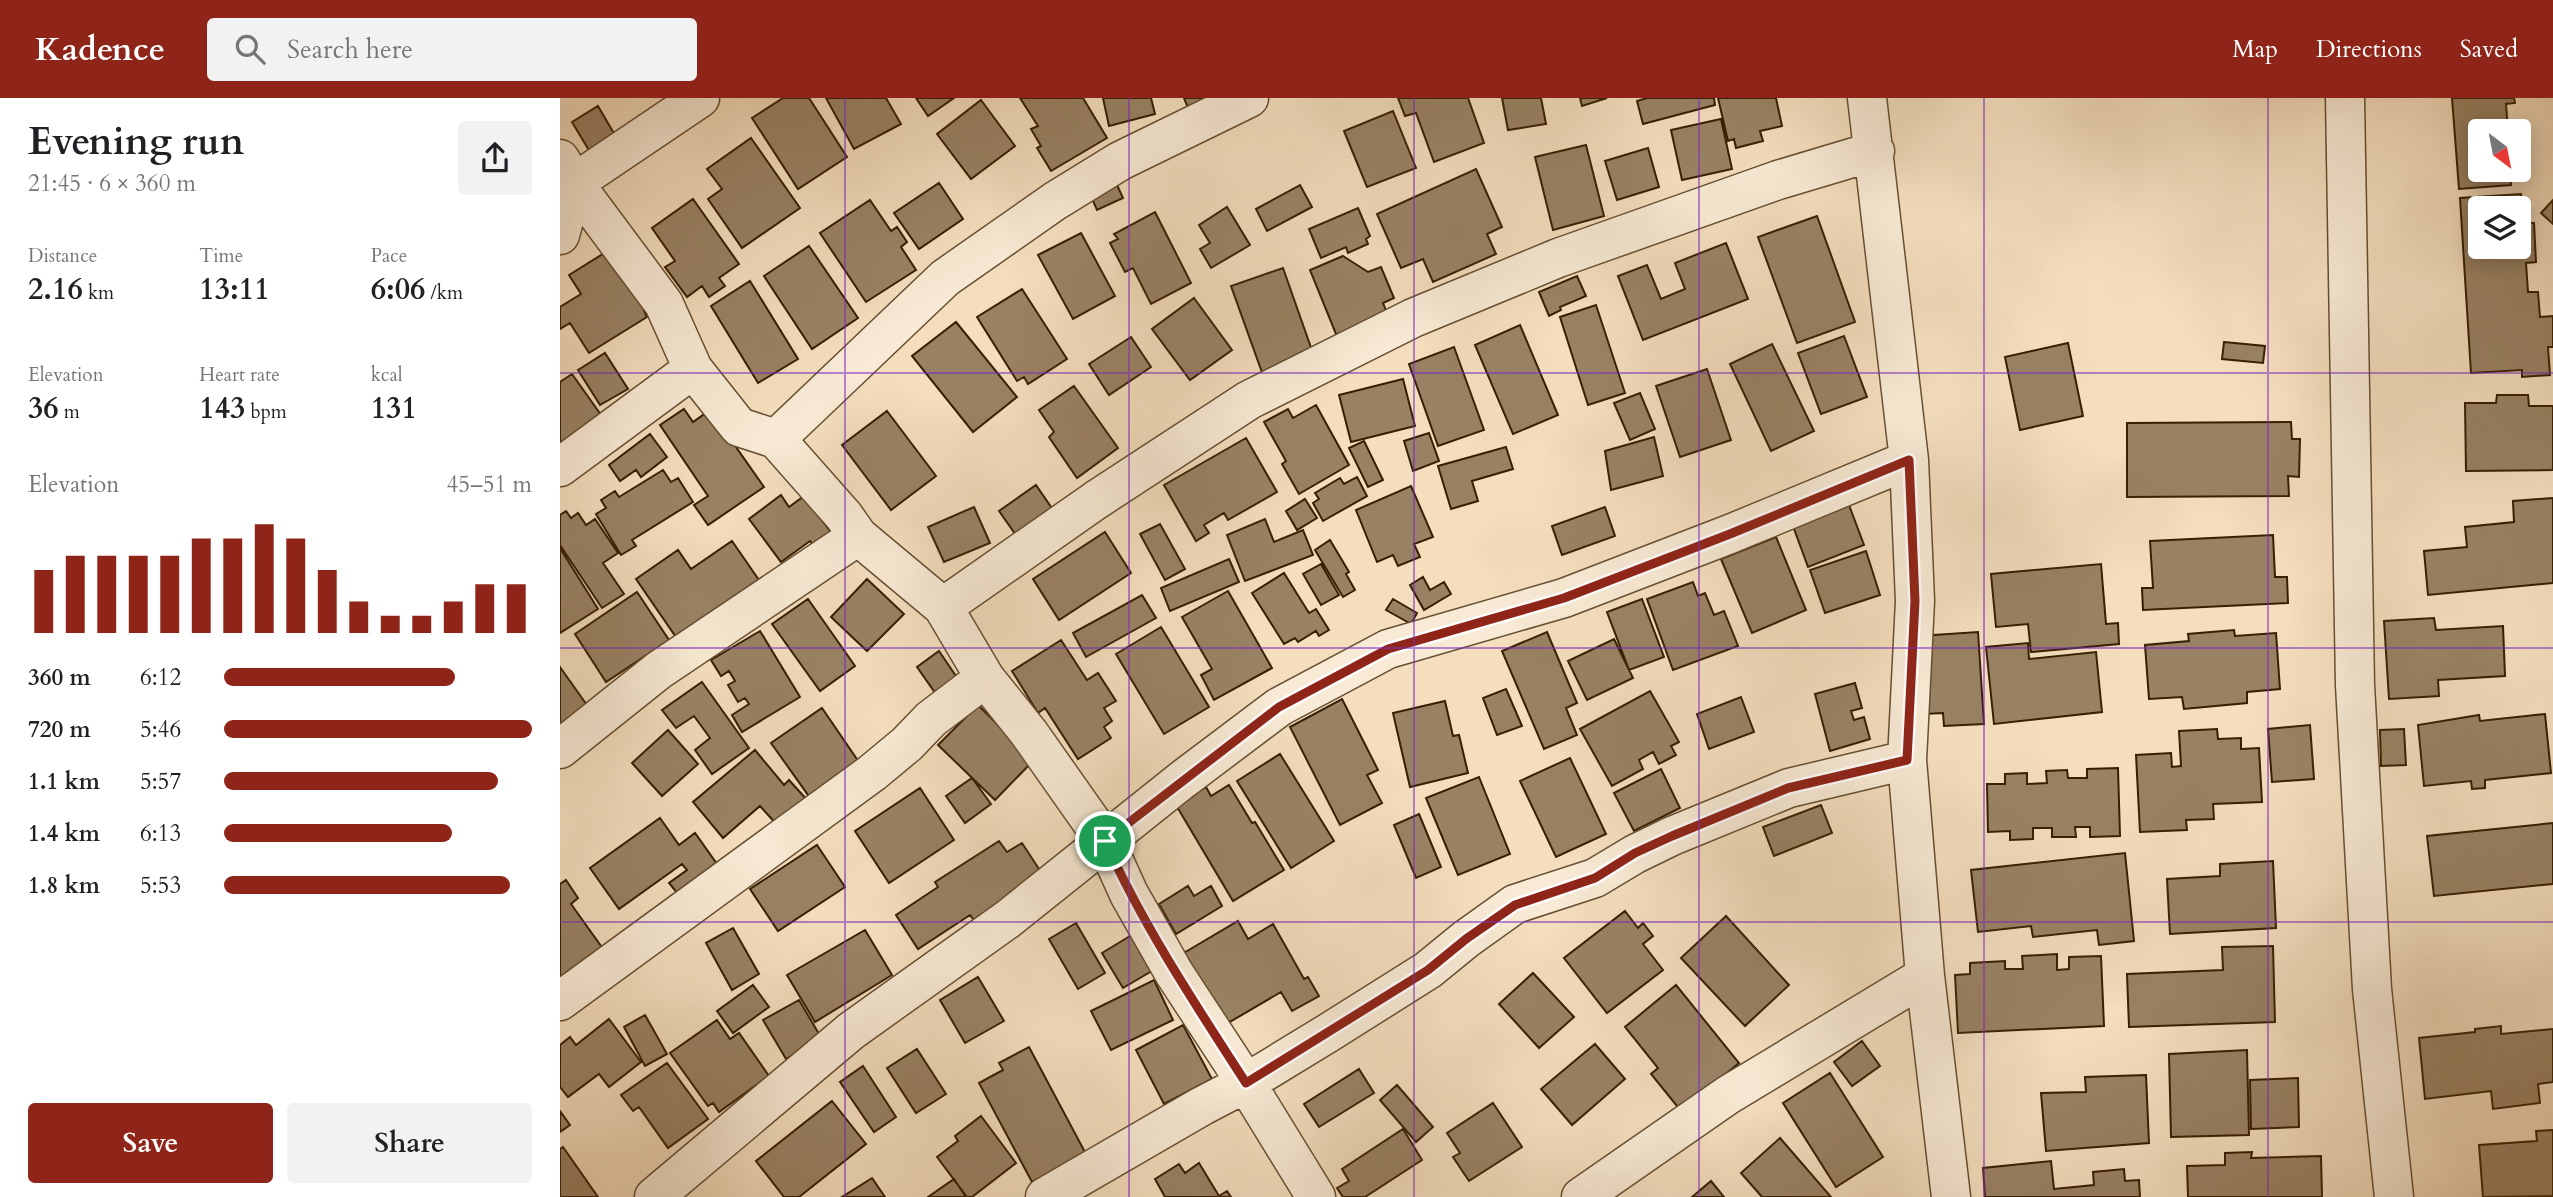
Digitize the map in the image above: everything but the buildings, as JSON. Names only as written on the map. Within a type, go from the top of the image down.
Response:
[{"type":"street","points":[[567,171],[700,98]]},
{"type":"street","points":[[776,439],[945,278],[1055,201],[1120,161],[1249,98]]},
{"type":"street","points":[[1867,98],[1909,460],[1915,601],[1907,760],[1925,976],[1951,1197]]},
{"type":"street","points":[[2345,98],[2355,685],[2372,989],[2394,1197]]},
{"type":"street","points":[[943,607],[1096,500],[1249,400],[1413,318],[1558,258],[1778,180],[1875,151]]},
{"type":"street","points":[[560,234],[567,171]]},
{"type":"street","points":[[567,171],[664,304],[693,369],[739,427],[776,439],[844,516],[858,536],[943,607],[985,678],[1029,733],[1105,841],[1129,894],[1174,973],[1316,1197]]},
{"type":"street","points":[[560,467],[693,369]]},
{"type":"street","points":[[654,1197],[851,1031],[1008,919],[1279,707],[1388,649],[1564,598],[1730,534],[1909,460]]},
{"type":"street","points":[[560,749],[659,670],[858,536]]},
{"type":"street","points":[[560,1001],[872,773],[907,744],[931,719],[985,678]]},
{"type":"street","points":[[1045,1197],[1246,1083],[1428,970],[1515,905],[1595,878],[1635,853],[1788,788],[1907,760]]},
{"type":"street","points":[[1581,1197],[1728,1095],[1925,976]]},
{"type":"route","points":[[1909,460],[1915,601],[1907,760],[1788,788],[1635,853],[1595,878],[1515,905],[1428,970],[1246,1083],[1174,973],[1129,894],[1105,841],[1279,707],[1388,649],[1564,598],[1730,534],[1909,460]]}]
